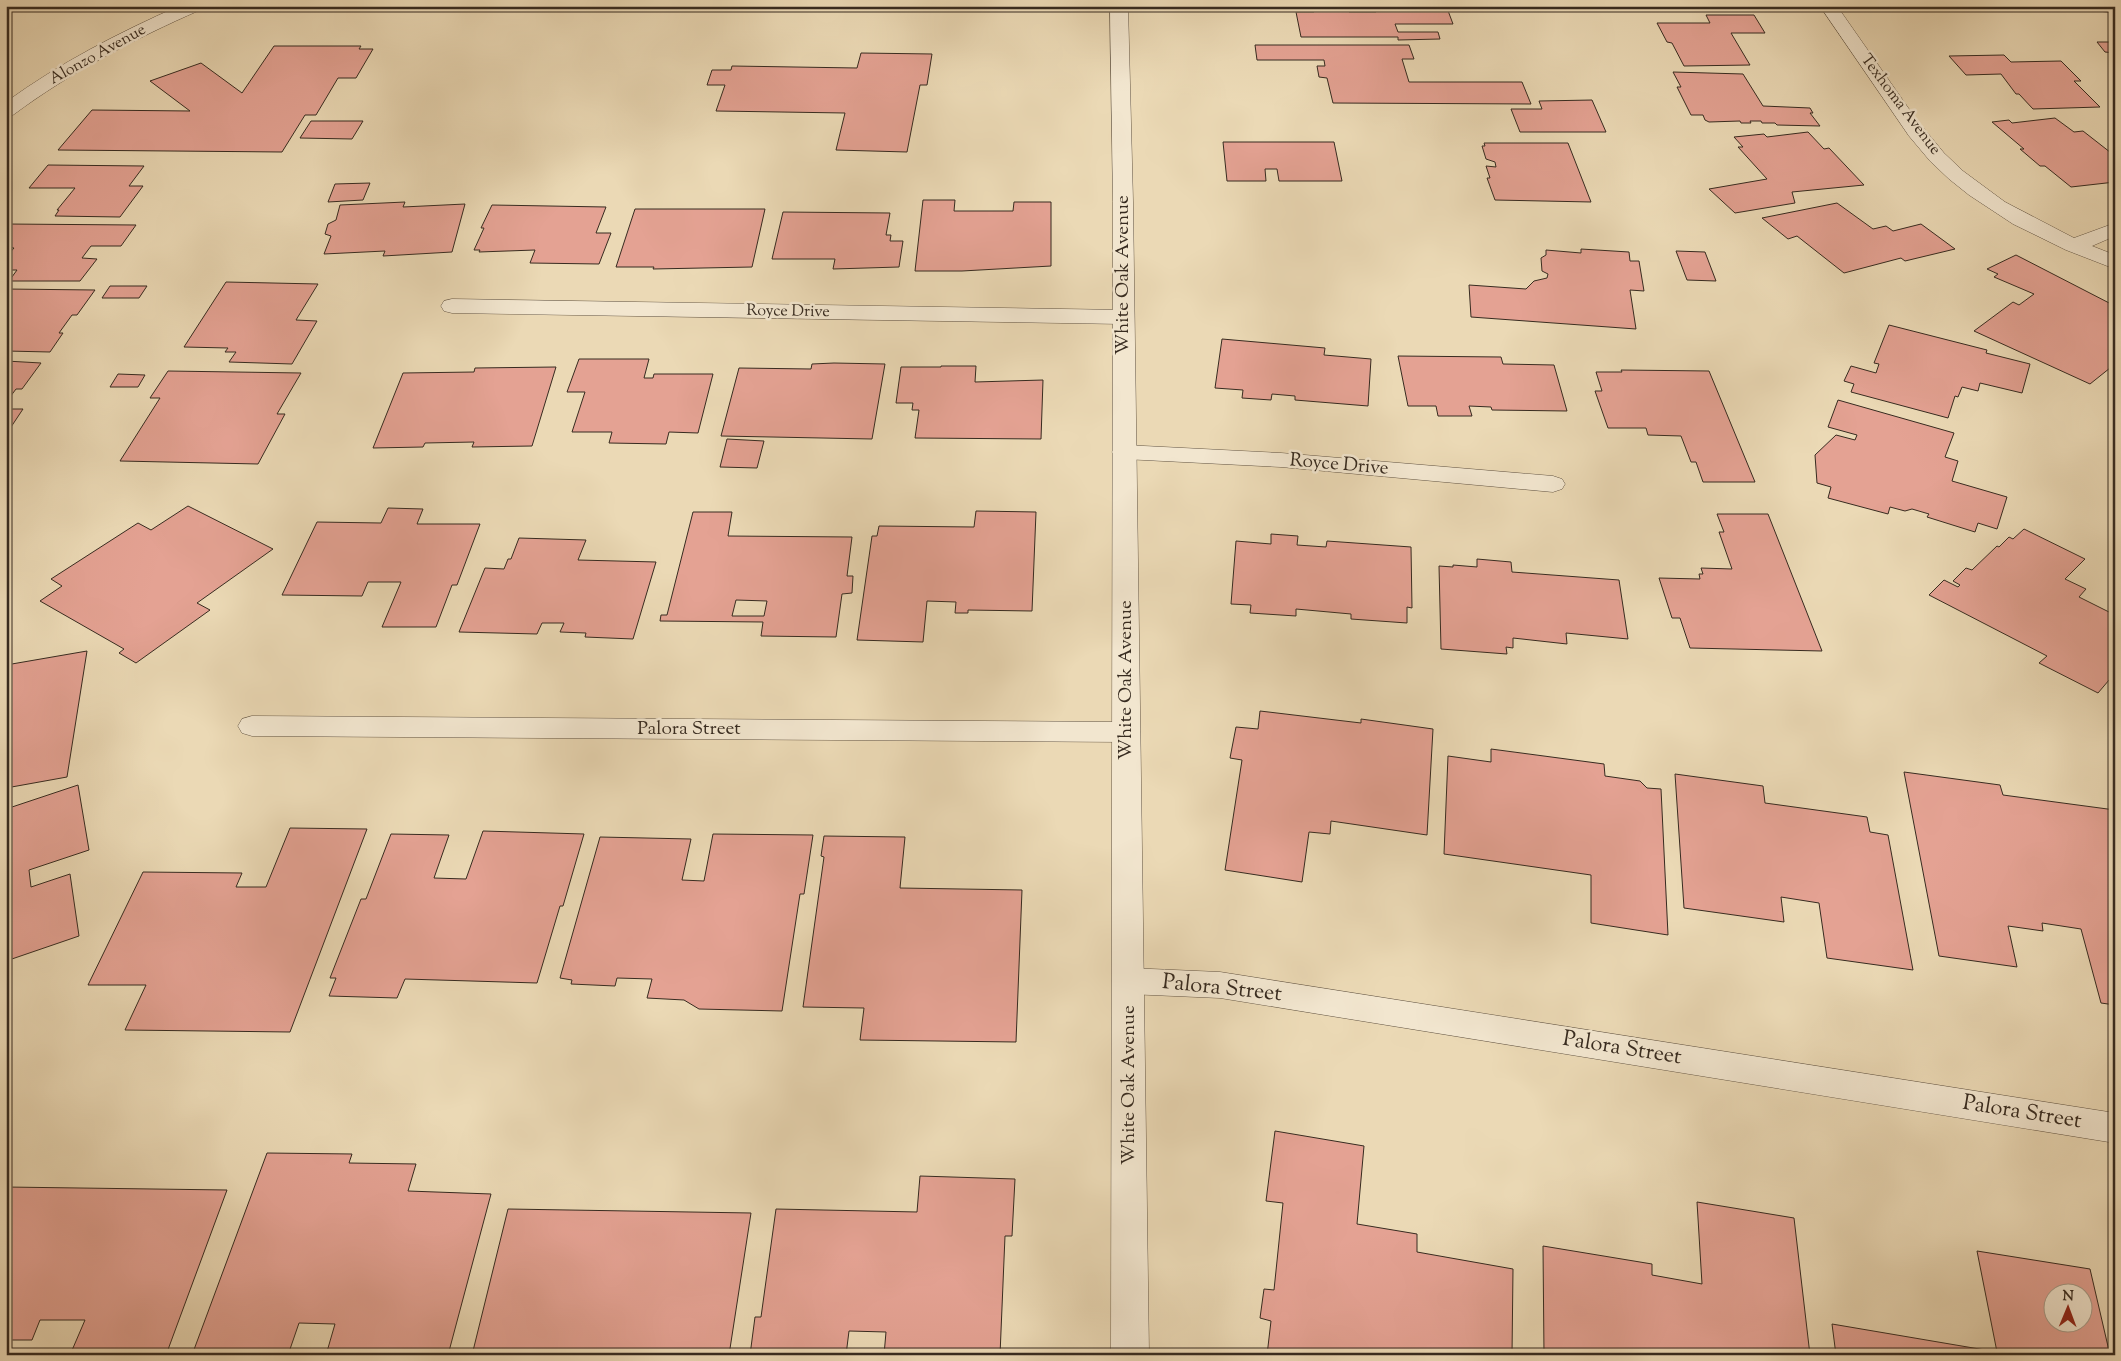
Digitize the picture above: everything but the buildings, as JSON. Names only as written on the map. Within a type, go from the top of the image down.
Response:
[{"type":"street","name":"Alonzo Avenue","points":[[6,112],[28,94],[86,58],[194,6]]},
{"type":"street","name":"White Oak Avenue","points":[[1119,6],[1130,1355]]},
{"type":"street","name":"Texhoma Avenue","points":[[1828,6],[1911,125],[1937,157],[1975,190],[2017,217],[2073,246],[2115,263]]},
{"type":"street","points":[[2073,246],[2115,229]]},
{"type":"street","name":"Royce Drive","points":[[452,306],[1123,317]]},
{"type":"street","name":"Royce Drive","points":[[1124,452],[1281,460],[1553,484]]},
{"type":"street","name":"Palora Street","points":[[252,726],[1126,732]]},
{"type":"street","name":"Palora Street","points":[[1128,981],[1220,985],[2115,1128]]}]
